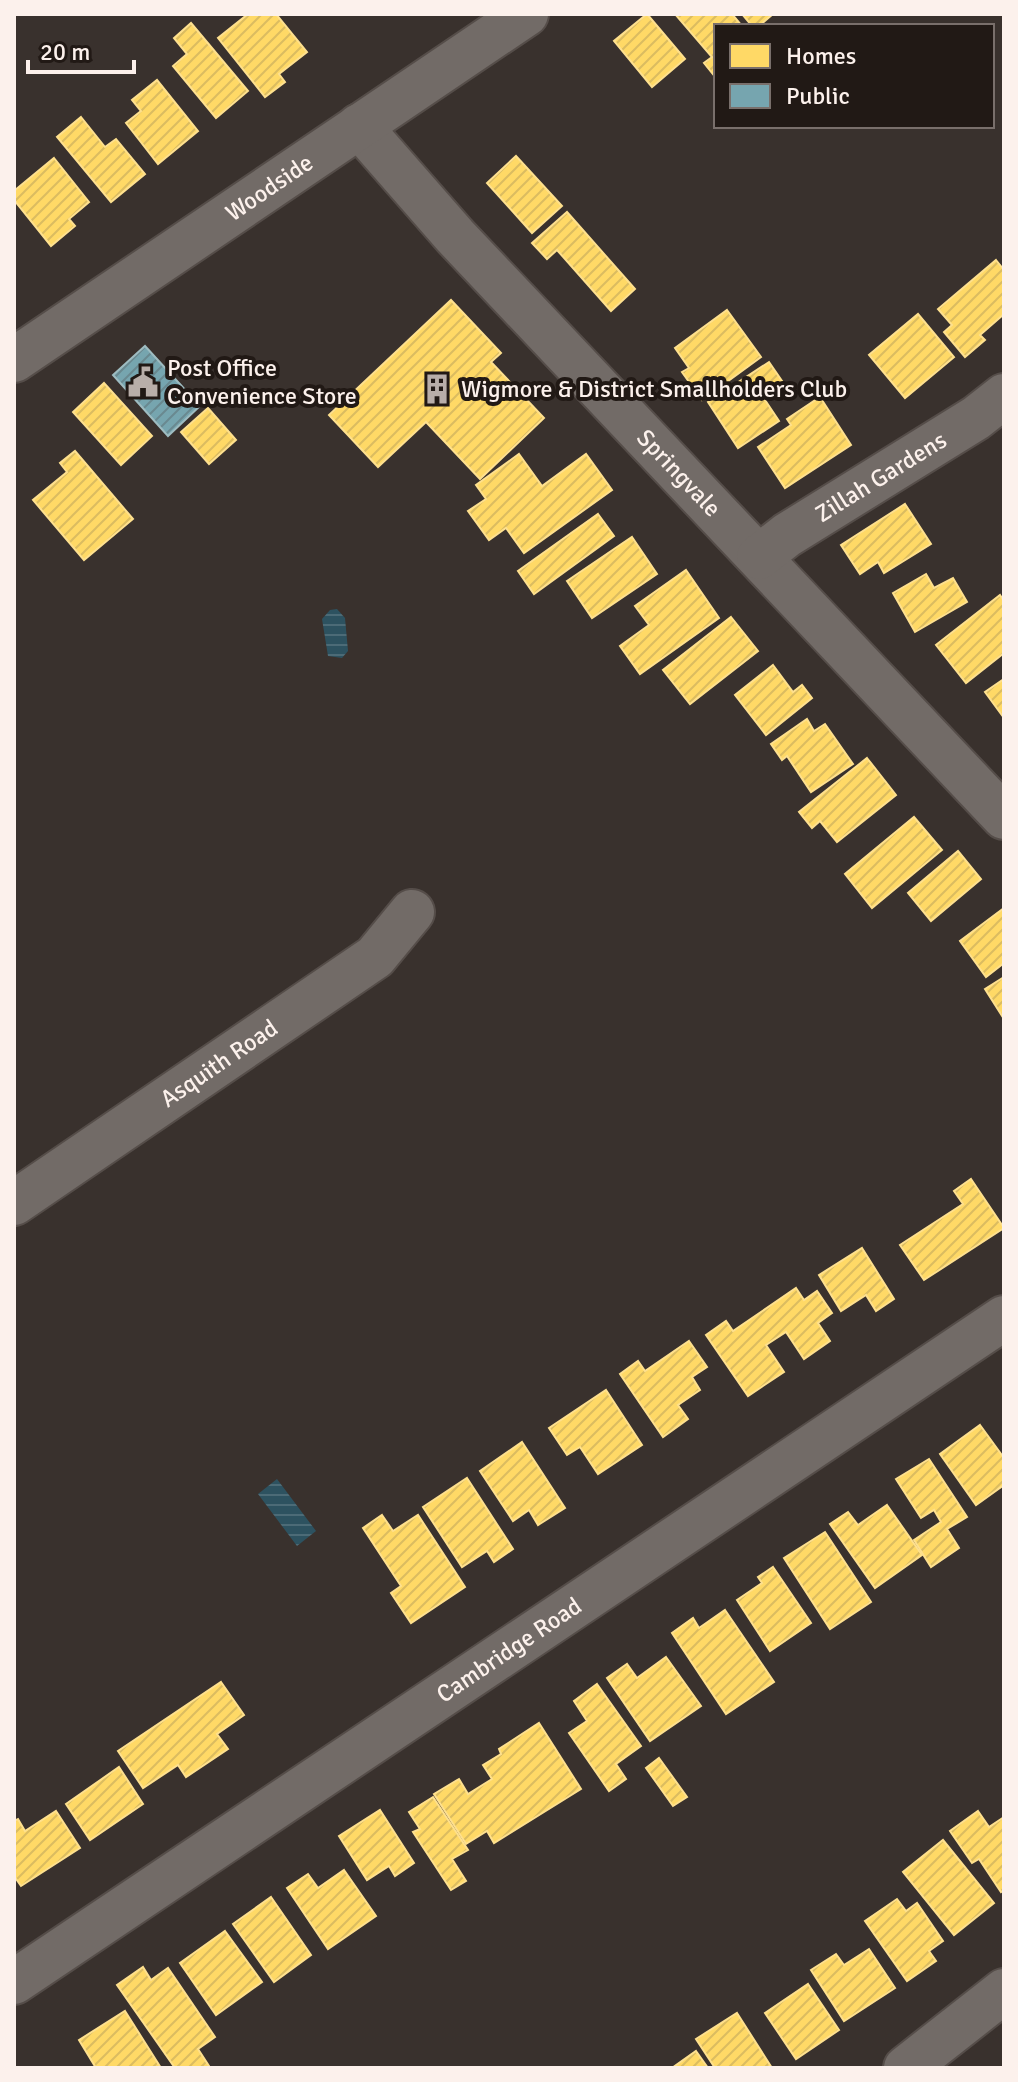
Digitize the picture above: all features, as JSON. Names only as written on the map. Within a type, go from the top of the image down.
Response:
[{"type":"street","name":"Woodside","points":[[14,360],[526,14]]},
{"type":"street","name":"Springvale","points":[[359,126],[455,236],[1004,817]]},
{"type":"street","name":"Zillah Gardens","points":[[759,557],[787,535],[932,447],[1004,396]]},
{"type":"street","name":"Asquith Road","points":[[14,1203],[375,957],[412,912]]},
{"type":"street","name":"Cambridge Road","points":[[14,1982],[1004,1318]]},
{"type":"street","points":[[906,2068],[1004,1991]]},
{"type":"water","points":[[337,609],[345,618],[348,651],[342,658],[328,656],[322,619],[330,610]]},
{"type":"water","points":[[277,1479],[316,1531],[297,1546],[258,1494]]},
{"type":"building: Homes","points":[[248,14],[276,14],[307,52],[279,74],[285,82],[265,97],[218,38]]},
{"type":"building: Homes","points":[[647,14],[685,59],[652,87],[614,41]]},
{"type":"building: Homes","points":[[675,14],[732,14],[740,24],[714,24],[714,76],[704,63],[712,57]]},
{"type":"building: Homes","points":[[742,14],[773,14],[761,24],[750,24]]},
{"type":"building: Homes","points":[[191,23],[248,91],[216,118],[173,66],[187,54],[174,38]]},
{"type":"building: Homes","points":[[157,80],[198,131],[158,164],[126,123],[141,111],[132,100]]},
{"type":"building: Homes","points":[[81,117],[105,147],[116,139],[145,174],[111,202],[57,137]]},
{"type":"building: Homes","points":[[516,156],[562,206],[532,233],[487,183]]},
{"type":"building: Homes","points":[[54,158],[89,202],[69,219],[75,226],[51,246],[14,200],[14,191]]},
{"type":"building: Homes","points":[[567,212],[635,289],[611,311],[557,250],[547,259],[532,243]]},
{"type":"building: Homes","points":[[996,260],[1004,270],[1004,314],[980,335],[985,340],[965,357],[944,332],[952,325],[938,309]]},
{"type":"building: Homes","name":"Wigmore & District Smallholders Club","points":[[451,300],[501,353],[491,362],[544,418],[480,479],[426,422],[378,467],[329,415]]},
{"type":"building: Homes","points":[[727,310],[761,357],[702,400],[682,372],[689,368],[675,348]]},
{"type":"building: Homes","points":[[918,314],[954,357],[905,398],[869,355]]},
{"type":"building: Homes","points":[[769,362],[782,381],[761,394],[779,421],[738,448],[708,402]]},
{"type":"building: Homes","points":[[104,383],[152,436],[121,465],[73,412]]},
{"type":"building: Homes","points":[[820,397],[851,445],[785,488],[758,447],[791,425],[787,419]]},
{"type":"building: Homes","points":[[208,408],[236,440],[209,464],[181,432]]},
{"type":"building: Homes","points":[[75,451],[133,519],[84,560],[33,500],[67,472],[60,463]]},
{"type":"building: Homes","points":[[519,454],[542,486],[586,454],[612,490],[524,553],[506,528],[489,540],[468,511],[486,499],[476,485]]},
{"type":"building: Homes","points":[[905,504],[931,544],[884,573],[878,562],[860,574],[841,545]]},
{"type":"building: Homes","points":[[598,514],[614,536],[534,594],[518,571]]},
{"type":"building: Homes","points":[[632,537],[657,574],[592,618],[567,581]]},
{"type":"building: Homes","points":[[686,570],[719,618],[640,674],[620,646],[649,625],[635,606]]},
{"type":"building: Homes","points":[[926,574],[934,588],[953,578],[967,602],[915,632],[893,593]]},
{"type":"building: Homes","points":[[1000,595],[1004,601],[1004,653],[966,683],[936,645]]},
{"type":"building: Homes","points":[[731,617],[758,651],[690,704],[663,670]]},
{"type":"building: Homes","points":[[773,665],[793,692],[802,685],[812,698],[766,735],[735,695]]},
{"type":"building: Homes","points":[[1004,679],[1004,718],[985,692]]},
{"type":"building: Homes","points":[[807,719],[814,731],[825,724],[853,764],[811,792],[787,756],[782,760],[771,744]]},
{"type":"building: Homes","points":[[867,758],[896,795],[837,842],[820,821],[812,828],[799,812]]},
{"type":"building: Homes","points":[[914,817],[942,850],[872,908],[845,874]]},
{"type":"building: Homes","points":[[958,851],[981,879],[931,921],[908,893]]},
{"type":"building: Homes","points":[[1004,908],[1004,963],[986,977],[960,941]]},
{"type":"building: Homes","points":[[1004,977],[1004,1019],[985,989]]},
{"type":"building: Homes","points":[[971,1179],[1004,1228],[924,1280],[900,1245],[963,1204],[954,1191]]},
{"type":"building: Homes","points":[[862,1248],[894,1299],[876,1311],[866,1295],[841,1311],[819,1275]]},
{"type":"building: Homes","points":[[796,1288],[804,1300],[817,1291],[832,1313],[818,1323],[830,1341],[804,1359],[786,1332],[766,1345],[784,1372],[748,1396],[706,1335],[726,1321],[733,1331]]},
{"type":"building: Homes","points":[[689,1341],[707,1367],[692,1377],[700,1390],[678,1405],[688,1419],[663,1437],[620,1374],[638,1361],[645,1371]]},
{"type":"building: Homes","points":[[606,1390],[642,1445],[598,1474],[580,1447],[567,1455],[549,1428]]},
{"type":"building: Homes","points":[[980,1425],[1004,1458],[1004,1485],[976,1505],[940,1454]]},
{"type":"building: Homes","points":[[522,1442],[565,1508],[538,1525],[529,1510],[513,1521],[480,1471]]},
{"type":"building: Homes","points":[[929,1459],[967,1517],[947,1529],[959,1548],[931,1567],[914,1540],[941,1522],[934,1510],[921,1518],[896,1479]]},
{"type":"building: Homes","points":[[467,1478],[513,1549],[494,1562],[487,1551],[462,1567],[423,1507]]},
{"type":"building: Homes","points":[[887,1505],[922,1555],[875,1588],[830,1524],[848,1512],[858,1525]]},
{"type":"building: Homes","points":[[382,1515],[393,1531],[418,1515],[465,1587],[411,1623],[391,1593],[401,1586],[363,1528]]},
{"type":"building: Homes","points":[[825,1532],[871,1602],[830,1629],[784,1558]]},
{"type":"building: Homes","points":[[773,1567],[811,1623],[770,1651],[737,1600],[762,1583],[758,1577]]},
{"type":"building: Homes","points":[[725,1610],[774,1682],[726,1714],[672,1633],[693,1618],[699,1628]]},
{"type":"building: Homes","points":[[666,1657],[701,1706],[650,1741],[607,1678],[627,1664],[637,1678]]},
{"type":"building: Homes","points":[[221,1682],[244,1715],[217,1734],[228,1749],[186,1777],[178,1765],[143,1788],[118,1751]]},
{"type":"building: Homes","points":[[597,1684],[641,1746],[616,1764],[626,1779],[609,1791],[569,1733],[587,1721],[574,1701]]},
{"type":"building: Homes","points":[[539,1723],[581,1789],[494,1843],[487,1831],[466,1844],[434,1794],[459,1779],[468,1794],[492,1779],[483,1765],[501,1754],[499,1749]]},
{"type":"building: Homes","points":[[659,1758],[687,1797],[673,1806],[646,1768]]},
{"type":"building: Homes","points":[[119,1767],[143,1804],[90,1840],[66,1804]]},
{"type":"building: Homes","points":[[433,1797],[468,1850],[452,1859],[466,1881],[451,1890],[413,1832],[420,1829],[409,1812]]},
{"type":"building: Homes","points":[[380,1810],[414,1863],[395,1876],[389,1866],[367,1880],[339,1836]]},
{"type":"building: Homes","points":[[56,1811],[80,1848],[21,1886],[14,1876],[14,1821],[18,1819],[25,1831]]},
{"type":"building: Homes","points":[[978,1811],[989,1827],[1004,1817],[1004,1890],[1001,1892],[979,1859],[972,1863],[950,1831]]},
{"type":"building: Homes","points":[[943,1840],[994,1903],[954,1935],[903,1872]]},
{"type":"building: Homes","points":[[344,1870],[376,1916],[328,1949],[287,1888],[308,1874],[318,1888]]},
{"type":"building: Homes","points":[[271,1897],[311,1955],[274,1982],[233,1924]]},
{"type":"building: Homes","points":[[897,1899],[906,1911],[917,1903],[943,1941],[929,1951],[936,1961],[907,1981],[865,1921]]},
{"type":"building: Homes","points":[[225,1931],[262,1982],[216,2015],[180,1963]]},
{"type":"building: Homes","points":[[869,1949],[895,1988],[844,2021],[811,1970],[836,1954],[844,1965]]},
{"type":"building: Homes","points":[[143,1967],[151,1980],[168,1968],[215,2037],[198,2049],[209,2066],[206,2068],[175,2068],[117,1985]]},
{"type":"building: Homes","points":[[808,1984],[839,2030],[796,2059],[765,2013]]},
{"type":"building: Homes","points":[[125,2011],[161,2068],[96,2068],[79,2040]]},
{"type":"building: Homes","points":[[737,2013],[772,2068],[715,2068],[696,2039]]},
{"type":"building: Homes","points":[[696,2051],[708,2068],[672,2068]]},
{"type":"building: Public","points":[[145,346],[200,406],[168,436],[113,375]]},
{"type":"place","name":"Post Office Convenience Store","points":[[143,382]]},
{"type":"place","name":"Wigmore & District Smallholders Club","points":[[437,389]]}]
